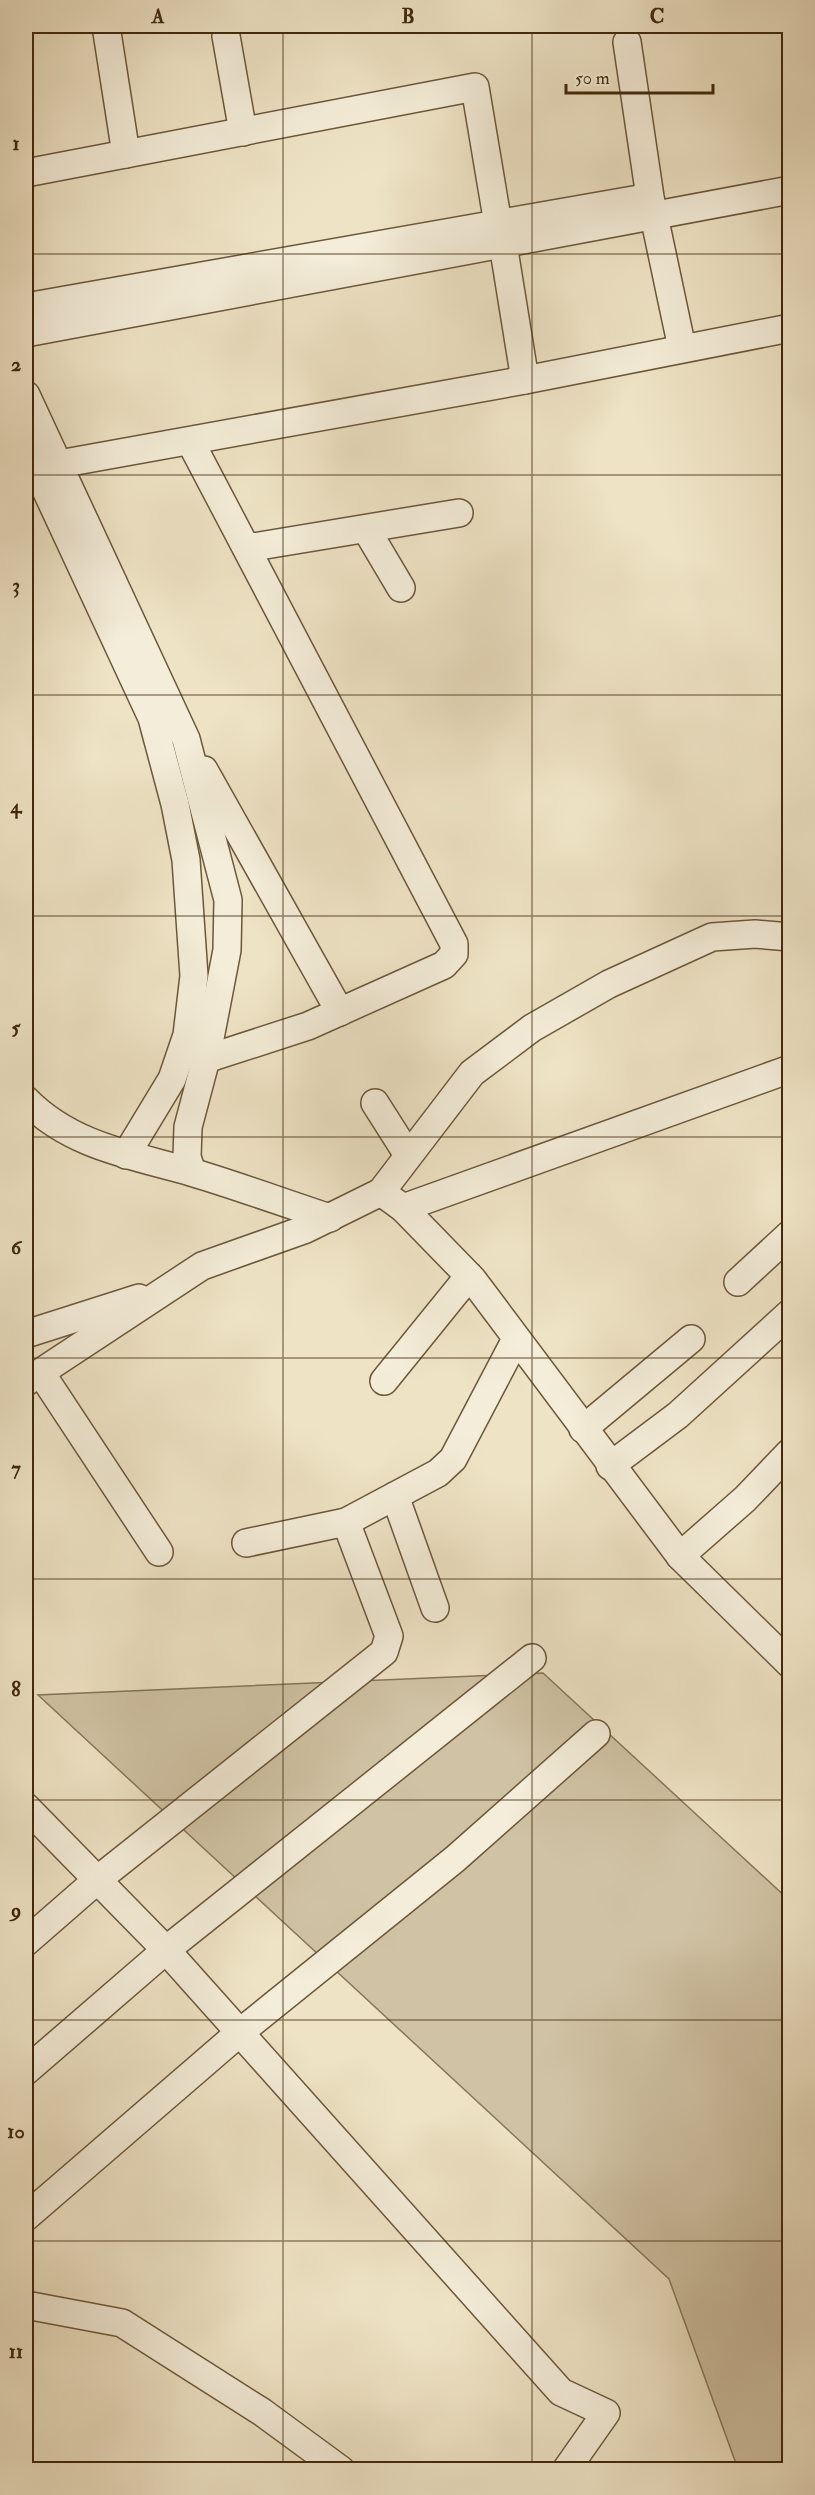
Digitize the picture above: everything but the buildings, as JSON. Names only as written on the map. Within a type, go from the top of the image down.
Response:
[{"type":"street","points":[[106,26],[126,154]]},
{"type":"street","points":[[226,36],[243,132]]},
{"type":"street","points":[[627,42],[652,206],[682,348]]},
{"type":"street","points":[[26,173],[475,87],[525,380]]},
{"type":"street","points":[[26,333],[500,234],[652,206],[789,172]]},
{"type":"street","points":[[652,206],[789,190]]},
{"type":"street","points":[[26,307],[500,234]]},
{"type":"street","points":[[48,468],[525,380],[789,328]]},
{"type":"street","points":[[26,394],[48,468],[152,718],[175,804],[186,860],[194,976],[188,1035],[172,1079],[126,1155]]},
{"type":"street","points":[[190,441],[454,944],[454,954],[444,965],[308,1026],[206,1059]]},
{"type":"street","points":[[26,447],[48,468],[186,739],[340,1012]]},
{"type":"street","points":[[247,548],[459,513]]},
{"type":"street","points":[[366,529],[401,588]]},
{"type":"street","points":[[186,739],[228,900],[227,950],[206,1059],[188,1127],[187,1157],[192,1172]]},
{"type":"street","points":[[159,1552],[33,1378],[202,1266],[306,1229],[381,1192],[472,1073],[532,1028],[609,984],[712,937],[755,934],[789,938]]},
{"type":"street","points":[[403,1208],[789,1069]]},
{"type":"street","points":[[26,1100],[58,1126],[91,1144],[192,1172],[330,1218]]},
{"type":"street","points":[[375,1103],[408,1155]]},
{"type":"street","points":[[381,1192],[403,1208],[469,1276],[680,1556],[789,1664]]},
{"type":"street","points":[[738,1282],[789,1234]]},
{"type":"street","points":[[384,1381],[469,1276]]},
{"type":"street","points":[[26,1334],[168,1289]]},
{"type":"street","points":[[610,1466],[678,1415],[789,1313]]},
{"type":"street","points":[[246,1543],[346,1522],[438,1473],[453,1459],[516,1338]]},
{"type":"street","points":[[583,1429],[691,1339]]},
{"type":"street","points":[[680,1556],[745,1499],[789,1452]]},
{"type":"street","points":[[395,1496],[435,1608]]},
{"type":"street","points":[[26,1942],[96,1881],[384,1652],[389,1636],[346,1522]]},
{"type":"street","points":[[26,2071],[166,1950],[532,1658]]},
{"type":"street","points":[[26,2217],[238,2034],[455,1859],[596,1734]]},
{"type":"street","points":[[26,1810],[166,1950],[238,2034],[561,2391],[606,2414],[568,2469]]},
{"type":"street","points":[[26,2305],[123,2323],[262,2412],[341,2469]]},
{"type":"shaded area","points":[[543,1673],[789,1900],[789,2469],[738,2469],[669,2279],[38,1695]]}]
